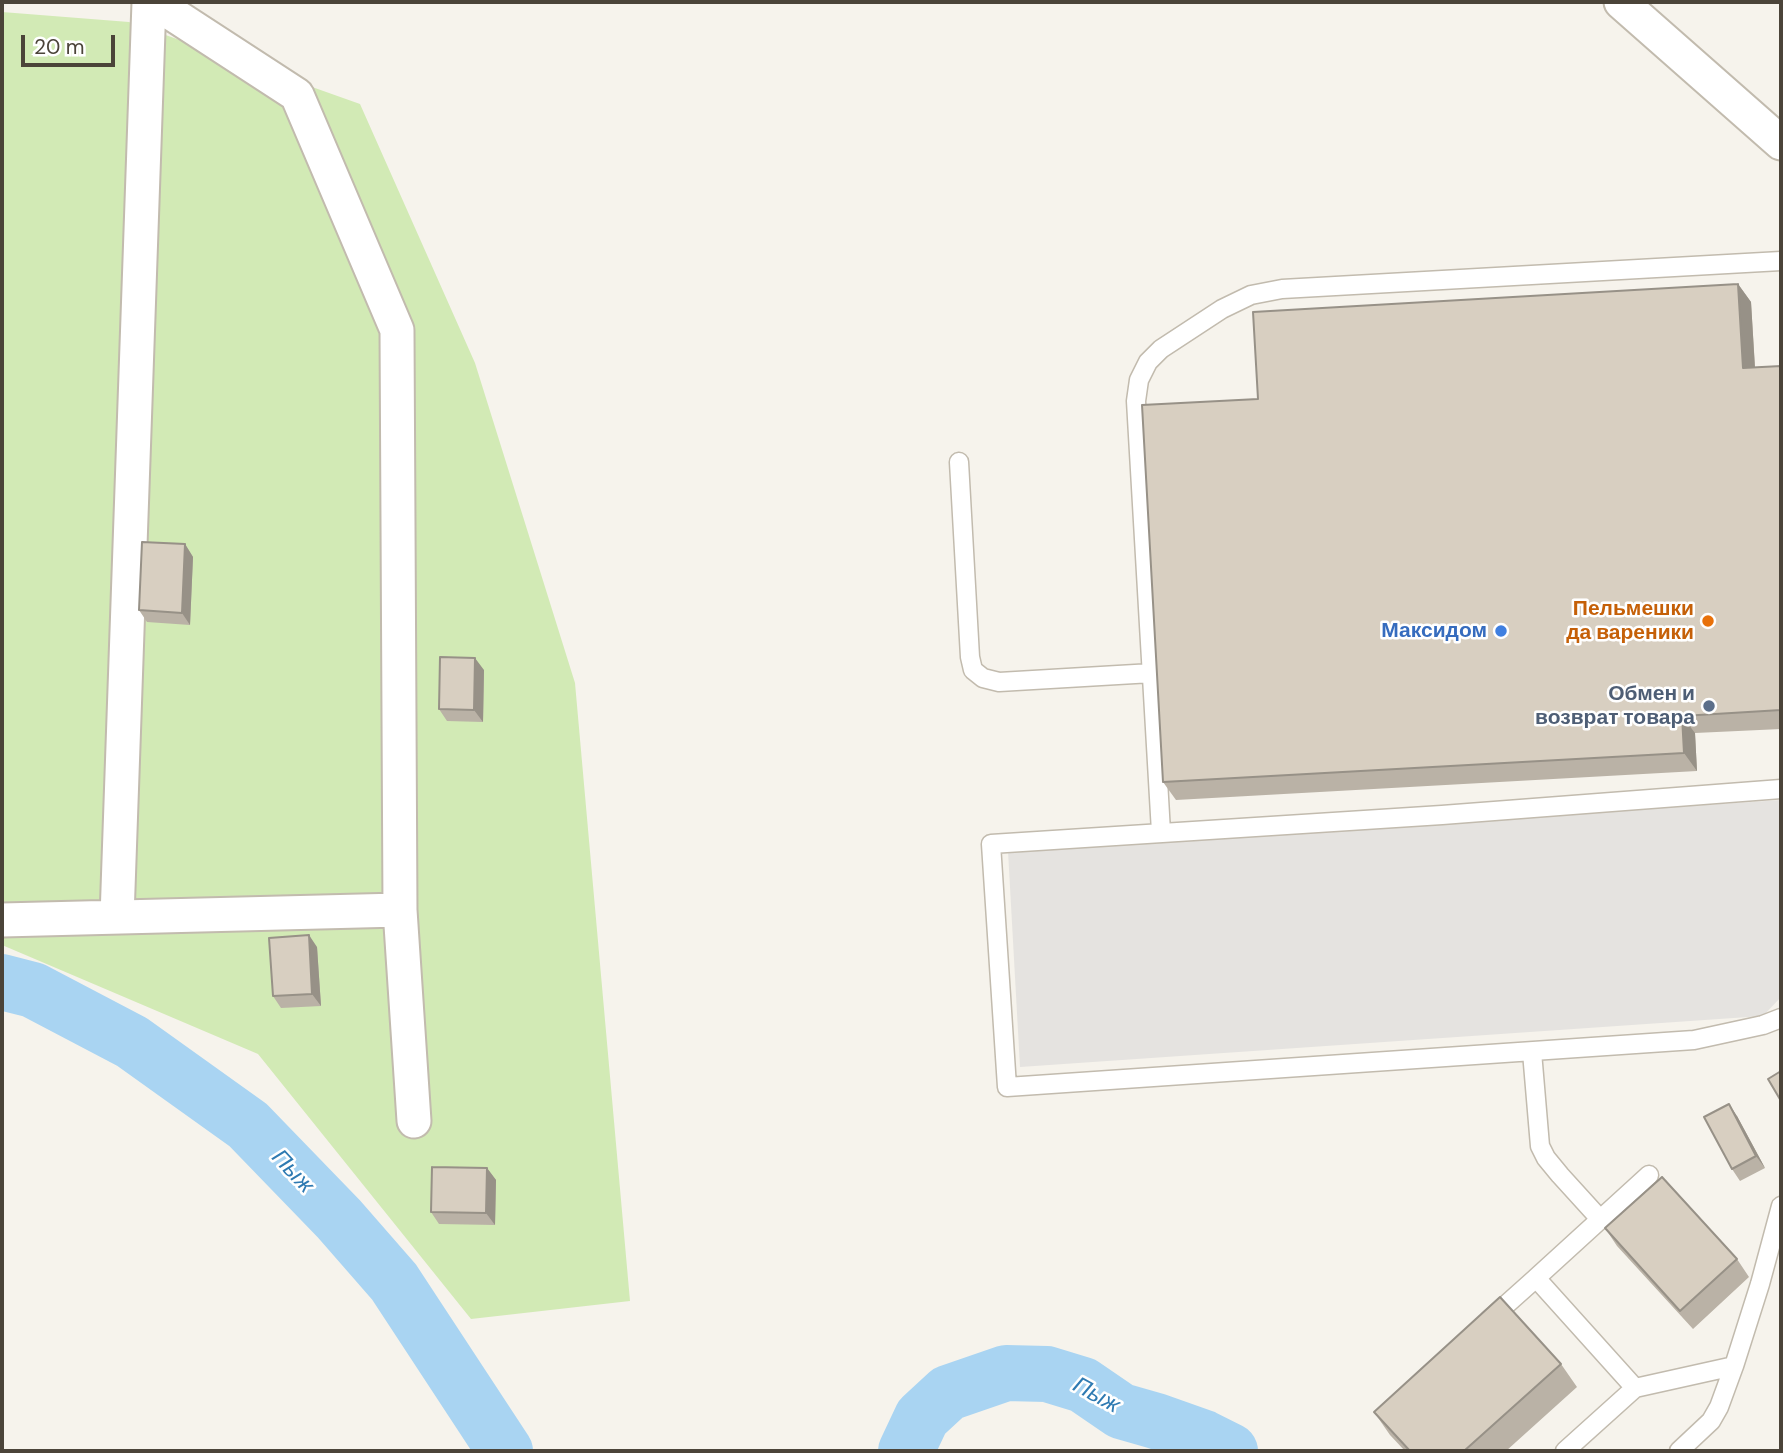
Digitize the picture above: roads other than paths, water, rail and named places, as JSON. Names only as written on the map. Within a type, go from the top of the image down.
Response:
[{"type":"street","points":[[152,2],[297,95],[397,330],[400,910],[414,1121]]},
{"type":"street","points":[[117,917],[152,2]]},
{"type":"street","points":[[1621,2],[1781,143]]},
{"type":"street","points":[[2,920],[400,910]]},
{"type":"lane","points":[[1161,832],[1136,401],[1139,380],[1148,362],[1161,349],[1222,309],[1251,295],[1282,289],[1781,261]]},
{"type":"lane","points":[[959,462],[970,657],[973,670],[983,678],[999,682],[1152,673]]},
{"type":"lane","points":[[1781,789],[1442,815],[990,844],[1007,1087],[1694,1040],[1763,1025],[1781,1018]]},
{"type":"lane","points":[[1532,1052],[1540,1146],[1560,1175],[1601,1219]]},
{"type":"lane","points":[[1476,1332],[1649,1175]]},
{"type":"lane","points":[[1679,1451],[1711,1421],[1726,1391],[1781,1206]]},
{"type":"lane","points":[[1536,1278],[1635,1388]]},
{"type":"lane","points":[[1565,1451],[1635,1388],[1734,1366]]},
{"type":"waterway","name":"Пыж","points":[[2,982],[33,990],[132,1042],[248,1125],[339,1219],[394,1282],[505,1451]]},
{"type":"waterway","name":"Пыж","points":[[906,1451],[922,1417],[948,1393],[1006,1373],[1047,1374],[1083,1385],[1121,1411],[1204,1438],[1230,1451]]},
{"type":"place","name":"Пельмешки да вареники","points":[[1708,621]]},
{"type":"place","name":"Максидом","points":[[1501,631]]},
{"type":"place","name":"Обмен и возврат товара","points":[[1709,706]]}]
